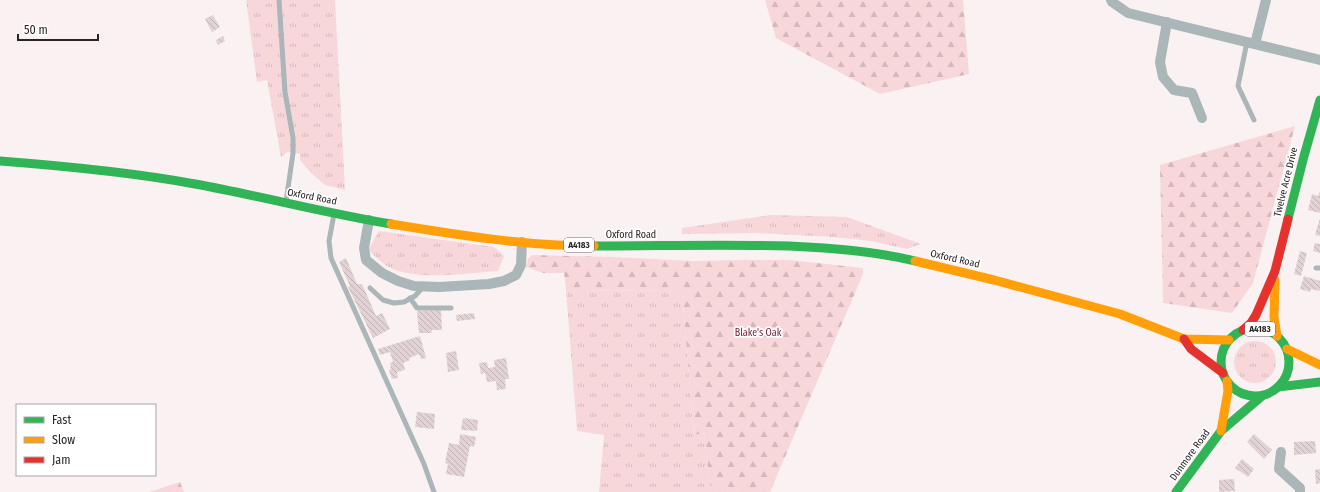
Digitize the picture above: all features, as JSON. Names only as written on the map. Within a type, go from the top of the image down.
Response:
[{"type":"main road","name":"Twelve Acre Drive","points":[[1243,330],[1251,323],[1256,315],[1275,271],[1304,156],[1320,100]]},
{"type":"main road","name":"Oxford Road","points":[[0,161],[72,166],[143,175],[210,187],[369,220],[478,238],[584,246],[796,246],[870,252],[904,258],[994,280],[1120,314],[1184,339],[1229,340]]},
{"type":"main road","name":"Twelve Acre Drive","points":[[1275,271],[1274,317],[1277,336]]},
{"type":"main road","name":"A4183","points":[[1229,340],[1243,330],[1252,328],[1261,329],[1277,336],[1286,349],[1289,362],[1286,376],[1278,387]]},
{"type":"main road","name":"Oxford Road","points":[[1184,339],[1191,349],[1225,377]]},
{"type":"main road","points":[[1225,377],[1221,361],[1223,350],[1229,340]]},
{"type":"main road","name":"A4183","points":[[1286,349],[1320,366]]},
{"type":"main road","name":"A4183","points":[[1225,377],[1234,389],[1242,394],[1262,396]]},
{"type":"main road","name":"Dunmore Road","points":[[1221,431],[1228,391],[1225,377]]},
{"type":"main road","points":[[1262,396],[1278,387],[1320,382]]},
{"type":"main road","name":"Dunmore Road","points":[[1176,492],[1221,431],[1262,396]]},
{"type":"street","points":[[1111,0],[1128,13],[1320,60]]},
{"type":"street","points":[[1251,43],[1266,0]]},
{"type":"street","points":[[1167,22],[1160,62],[1163,77],[1174,90],[1192,92],[1202,118]]},
{"type":"street","points":[[369,220],[364,248],[366,260],[382,273],[398,281],[414,286],[439,287],[489,284],[504,281],[516,276],[520,265],[522,242]]},
{"type":"street","points":[[1281,452],[1276,471],[1300,488],[1300,492]]},
{"type":"lane","points":[[279,0],[285,92],[293,138],[293,153],[286,203]]},
{"type":"lane","points":[[1251,43],[1238,86],[1254,120]]},
{"type":"lane","points":[[335,213],[329,241],[331,258],[424,464],[434,492]]},
{"type":"lane","points":[[370,288],[383,300],[390,302],[404,302],[415,296],[424,286]]},
{"type":"lane","points":[[410,298],[417,308],[451,308]]},
{"type":"green space","points":[[246,0],[335,0],[345,190],[325,185],[310,172],[300,160],[300,154],[287,152],[281,157],[267,80],[257,82]]},
{"type":"green space","points":[[765,0],[963,0],[969,74],[880,94],[776,38]]},
{"type":"green space","points":[[1295,126],[1253,283],[1232,313],[1163,303],[1160,165]]},
{"type":"green space","points":[[771,215],[847,217],[921,244],[907,249],[871,241],[833,237],[758,233],[682,234],[682,228]]},
{"type":"green space","points":[[379,231],[494,247],[504,256],[498,271],[457,275],[412,274],[398,271],[387,266],[368,250]]},
{"type":"green space","name":"Blake's Oak","points":[[532,255],[693,261],[789,260],[863,268],[863,274],[770,492],[720,492],[710,485],[704,433],[694,435],[682,291],[566,290],[564,273],[543,273],[526,267],[528,259]]},
{"type":"green space","points":[[566,290],[682,291],[694,435],[704,433],[710,485],[720,492],[599,492],[604,435],[577,431]]},
{"type":"green space","points":[[1251,341],[1259,341],[1270,347],[1276,358],[1276,366],[1270,377],[1259,383],[1251,383],[1240,377],[1234,366],[1234,358],[1240,347]]},
{"type":"green space","points":[[180,482],[184,492],[149,492]]},
{"type":"building","points":[[213,15],[220,27],[212,32],[205,19]]},
{"type":"building","points":[[223,36],[225,41],[218,45],[216,40]]},
{"type":"building","points":[[1320,191],[1320,213],[1308,210],[1312,194],[1318,196]]},
{"type":"building","points":[[1320,218],[1320,236],[1315,235]]},
{"type":"building","points":[[1315,243],[1320,244],[1320,253],[1313,251]]},
{"type":"building","points":[[1300,251],[1307,253],[1301,276],[1294,274]]},
{"type":"building","points":[[346,258],[357,284],[362,284],[376,316],[382,313],[390,329],[373,338],[348,287],[350,286],[339,262]]},
{"type":"building","points":[[1304,276],[1320,281],[1320,291],[1311,289],[1310,292],[1300,289]]},
{"type":"building","points":[[441,310],[442,330],[431,330],[432,333],[419,333],[417,311]]},
{"type":"building","points":[[474,313],[475,319],[457,321],[456,315]]},
{"type":"building","points":[[420,336],[426,358],[421,359],[419,354],[409,358],[410,360],[403,363],[405,370],[397,372],[398,378],[392,379],[389,370],[391,369],[390,363],[393,362],[390,352],[380,355],[378,349]]},
{"type":"building","points":[[456,351],[459,370],[448,372],[446,353]]},
{"type":"building","points":[[506,358],[509,379],[505,379],[506,389],[497,390],[496,381],[487,382],[485,373],[481,374],[479,363],[487,362],[488,368],[495,367],[494,360]]},
{"type":"building","points":[[417,412],[435,414],[434,429],[415,427]]},
{"type":"building","points":[[463,418],[478,420],[477,431],[461,430]]},
{"type":"building","points":[[460,434],[476,437],[474,447],[470,446],[464,477],[446,474],[448,464],[445,463],[449,443],[459,445]]},
{"type":"building","points":[[1254,434],[1272,450],[1264,459],[1247,442]]},
{"type":"building","points":[[1315,441],[1316,453],[1294,455],[1294,442]]},
{"type":"building","points":[[1242,459],[1254,469],[1248,477],[1235,468]]},
{"type":"building","points":[[1320,469],[1320,483],[1316,484],[1315,470]]},
{"type":"building","points":[[1234,479],[1235,491],[1219,492],[1219,480]]},
{"type":"traffic: fast","points":[[1288,219],[1320,100]]},
{"type":"traffic: fast","points":[[0,161],[147,176],[220,189],[391,224]]},
{"type":"traffic: fast","points":[[594,246],[789,246],[852,250],[915,261]]},
{"type":"traffic: fast","points":[[1255,328],[1268,331],[1279,338],[1286,349],[1289,362],[1286,375],[1279,386],[1268,393],[1255,396],[1242,393],[1231,386],[1224,375],[1221,362],[1224,349],[1231,338],[1242,331],[1255,328]]},
{"type":"traffic: fast","points":[[1278,387],[1320,382]]},
{"type":"traffic: fast","points":[[1176,492],[1221,431],[1262,396]]},
{"type":"traffic: slow","points":[[391,224],[467,236],[518,242],[569,246],[594,246]]},
{"type":"traffic: slow","points":[[915,261],[994,280],[1120,314],[1184,339],[1229,340]]},
{"type":"traffic: slow","points":[[1275,280],[1274,317],[1277,336]]},
{"type":"traffic: slow","points":[[1287,349],[1320,365]]},
{"type":"traffic: slow","points":[[1221,431],[1228,391],[1227,381]]},
{"type":"traffic: jam","points":[[1243,330],[1251,323],[1256,315],[1275,271],[1288,219]]},
{"type":"traffic: jam","points":[[1184,339],[1191,349],[1223,373]]}]
